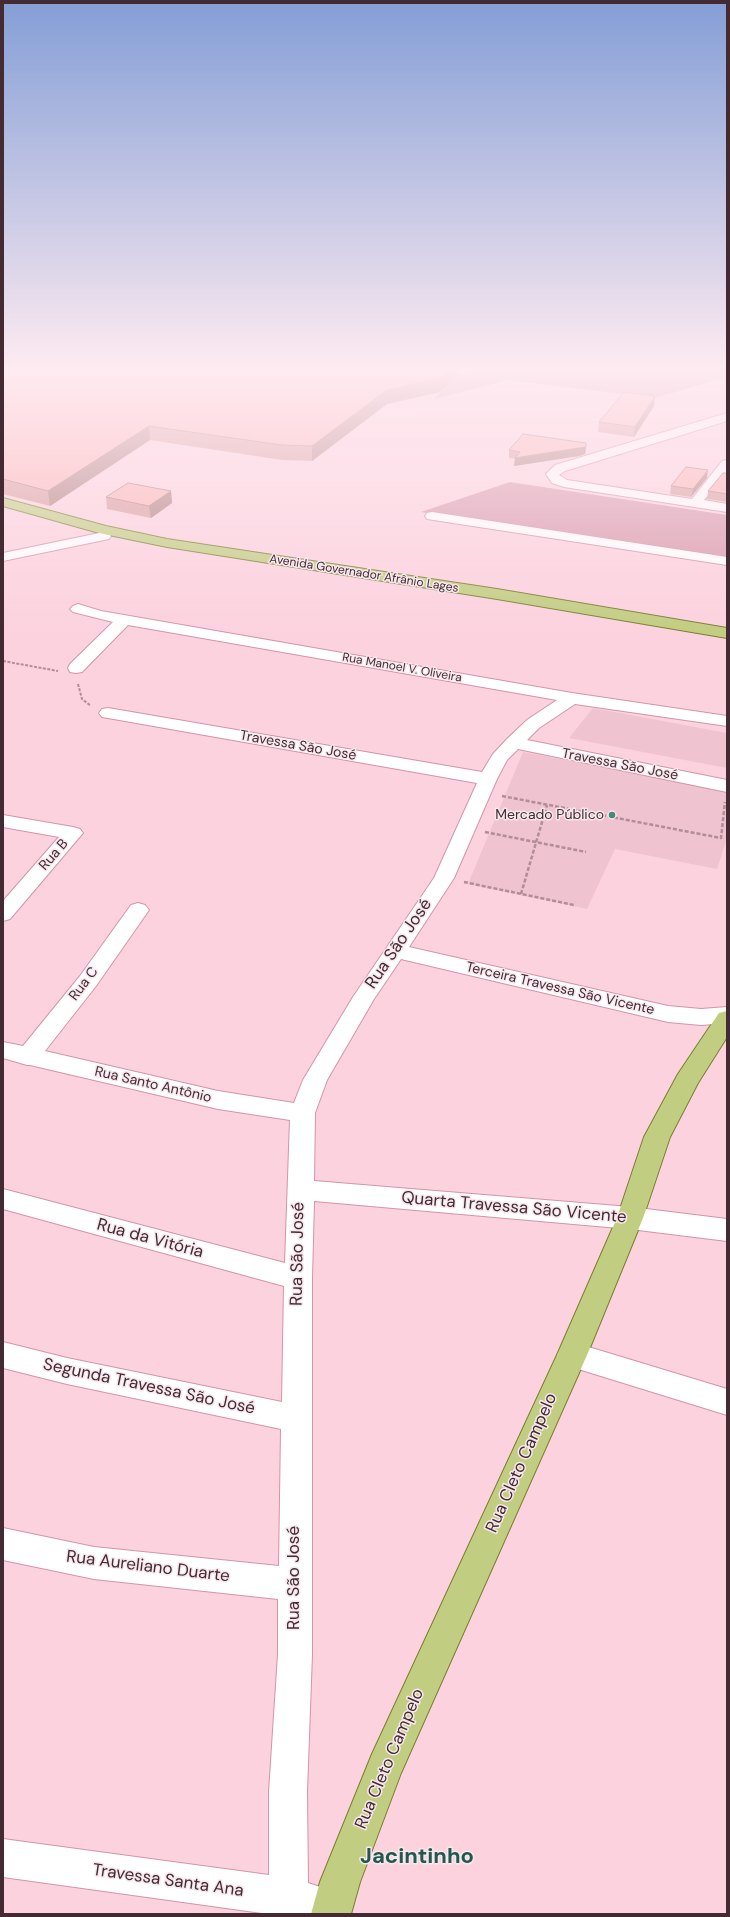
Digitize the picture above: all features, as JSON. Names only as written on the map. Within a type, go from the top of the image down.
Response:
[{"type":"main road","name":"Avenida Governador Afrânio Lages","points":[[3,502],[104,530],[167,543],[491,597],[727,640]]},
{"type":"main road","name":"Avenida Governador Afrânio Lages","points":[[3,509],[104,536],[224,559],[491,597],[727,633]]},
{"type":"main road","points":[[491,597],[640,612],[727,626]]},
{"type":"main road","points":[[491,597],[544,615],[727,647]]},
{"type":"main road","name":"Rua Cleto Campelo","points":[[331,1912],[340,1882],[385,1767],[572,1355],[630,1218],[657,1137],[687,1080],[727,1019]]},
{"type":"street","points":[[594,457],[560,468],[552,474],[557,480],[564,483],[727,508]]},
{"type":"street","points":[[695,503],[727,464]]},
{"type":"street","points":[[432,516],[727,561]]},
{"type":"street","points":[[3,557],[104,536]]},
{"type":"street","name":"Rua Manoel V. Oliveira","points":[[78,609],[125,619],[572,698],[727,721]]},
{"type":"street","points":[[76,668],[125,619]]},
{"type":"street","name":"Rua São José","points":[[289,1897],[288,1792],[295,1654],[294,1584],[298,1278],[300,1190],[304,1114],[315,1080],[364,997],[444,878],[467,829],[485,785],[499,758],[533,724],[572,698]]},
{"type":"street","name":"Travessa São José","points":[[108,713],[485,785]]},
{"type":"street","name":"Travessa São José","points":[[513,743],[727,786]]},
{"type":"street","name":"Rua B","points":[[3,821],[74,833],[3,914]]},
{"type":"street","name":"Rua C","points":[[27,1057],[88,980],[138,910]]},
{"type":"street","name":"Terceira Travessa São Vicente","points":[[395,951],[668,1014],[701,1017],[727,1015]]},
{"type":"street","name":"Rua Santo Antônio","points":[[3,1050],[27,1057],[218,1100],[304,1114]]},
{"type":"street","name":"Quarta Travessa São Vicente","points":[[300,1190],[630,1218],[727,1230]]},
{"type":"street","name":"Rua da Vitória","points":[[3,1199],[298,1278]]},
{"type":"street","name":"Segunda Travessa São José","points":[[3,1355],[67,1371],[296,1418]]},
{"type":"street","points":[[572,1355],[727,1402]]},
{"type":"street","name":"Rua Aureliano Duarte","points":[[3,1544],[94,1563],[294,1584]]},
{"type":"street","name":"Travessa Santa Ana","points":[[3,1858],[289,1897],[331,1912]]},
{"type":"path","points":[[3,662],[65,672],[76,668],[78,685],[82,699],[96,709],[108,713]]},
{"type":"path","points":[[485,785],[547,805],[721,838],[727,786]]},
{"type":"path","points":[[521,894],[547,805]]},
{"type":"path","points":[[467,829],[586,852]]},
{"type":"path","points":[[444,878],[574,905]]},
{"type":"shaded area","points":[[510,482],[727,515],[727,558],[421,512]]},
{"type":"shaded area","points":[[593,708],[727,733],[727,768],[569,738]]},
{"type":"shaded area","name":"Mercado Público","points":[[523,752],[727,791],[727,838],[717,869],[615,849],[587,909],[468,884]]},
{"type":"building","points":[[3,457],[100,457],[48,491],[3,479]]},
{"type":"building","points":[[686,467],[708,470],[693,489],[671,486]]},
{"type":"building","points":[[723,473],[727,473],[727,494],[708,491]]},
{"type":"building","points":[[128,483],[171,491],[149,506],[106,497]]},
{"type":"place","name":"Mercado Público","points":[[612,815]]},
{"type":"district","name":"Jacintinho","points":[[417,1857]]}]
